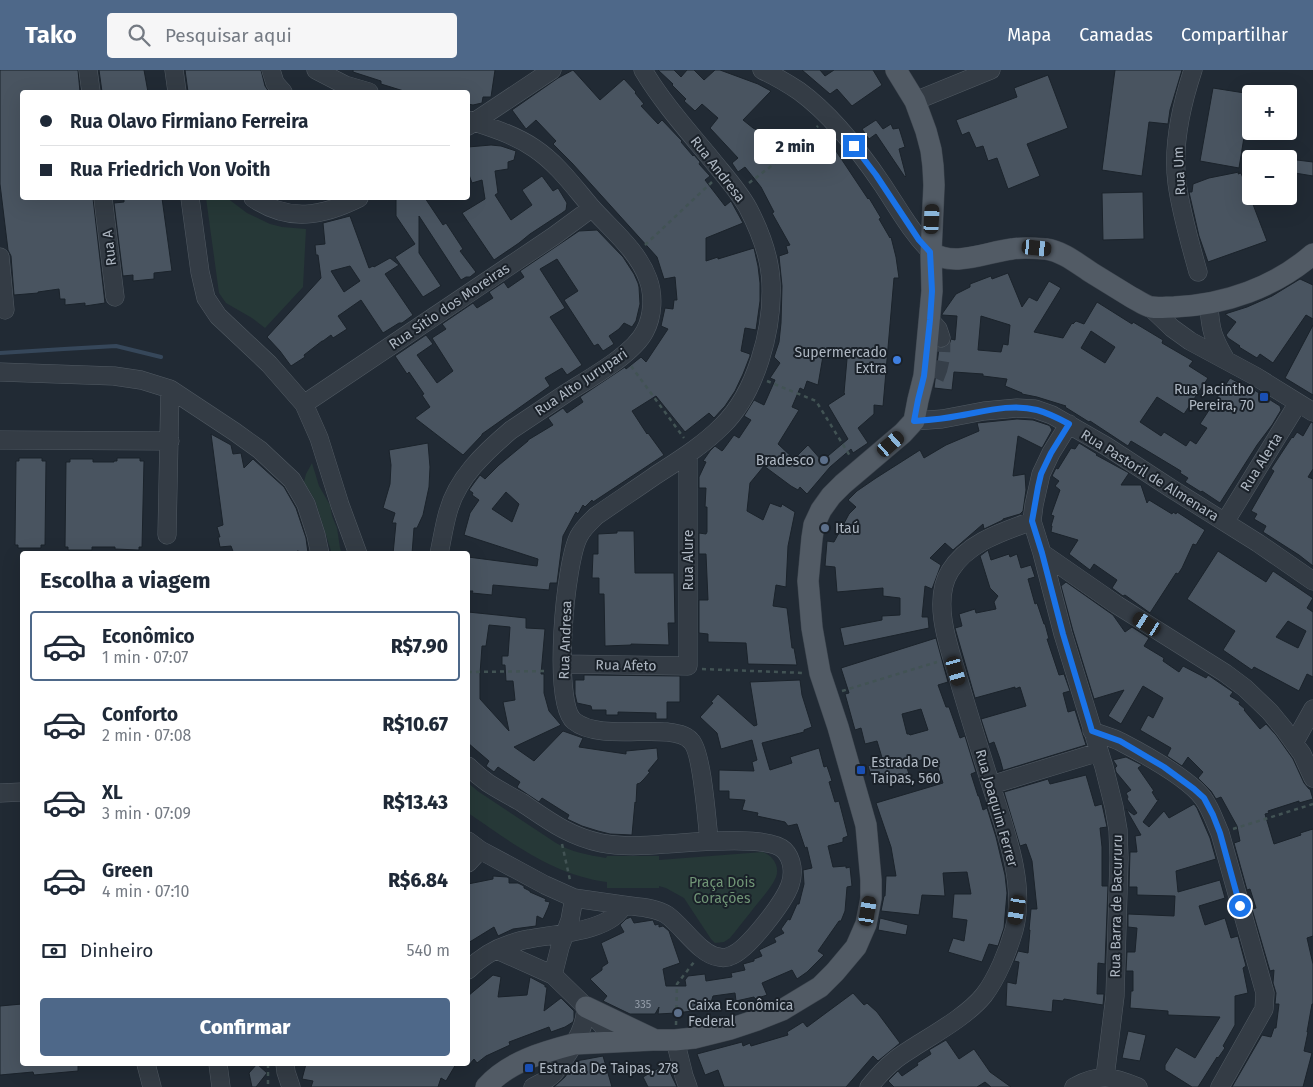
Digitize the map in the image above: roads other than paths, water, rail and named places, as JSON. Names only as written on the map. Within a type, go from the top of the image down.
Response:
[{"type":"main road","points":[[486,1087],[493,1079],[520,1062],[574,1044],[694,1038],[730,1029],[782,1010],[820,987],[835,972],[856,947],[866,924],[872,880],[866,825],[820,673],[812,628],[808,581],[814,525],[821,510],[831,496],[903,433],[914,421],[925,388],[932,291],[930,252],[934,185],[933,166],[926,131],[914,100],[896,70]]},
{"type":"main road","points":[[930,252],[936,256],[960,258],[1018,248],[1049,250],[1072,260],[1150,307],[1209,304],[1231,298],[1256,289],[1309,263]]},
{"type":"main road","points":[[925,388],[915,384],[914,369],[922,276],[930,252]]},
{"type":"main road","points":[[586,1007],[653,1040]]},
{"type":"street","points":[[88,70],[91,90]]},
{"type":"street","points":[[174,70],[176,90]]},
{"type":"street","points":[[271,70],[275,83],[280,90]]},
{"type":"street","points":[[316,70],[342,89]]},
{"type":"street","points":[[470,122],[552,70]]},
{"type":"street","name":"Rua Andresa","points":[[643,70],[667,104],[737,191],[748,208],[765,249],[771,282],[770,305],[765,340],[754,376],[733,415],[691,453],[596,516],[587,524],[579,536],[568,582],[563,667],[564,694],[570,717],[585,728],[602,732],[657,731],[679,734],[692,741],[697,749],[700,763],[709,840]]},
{"type":"street","points":[[762,70],[798,91],[828,116],[864,159],[919,240],[930,252]]},
{"type":"street","points":[[914,100],[992,70]]},
{"type":"street","name":"Rua Um","points":[[1192,70],[1182,109],[1176,158],[1180,201],[1198,272]]},
{"type":"street","name":"Rua Alto Jurupari","points":[[440,551],[448,511],[462,481],[474,465],[511,430],[623,355],[636,344],[644,334],[650,321],[652,307],[649,282],[644,270],[634,255],[565,174],[535,148],[522,140],[470,123]]},
{"type":"street","name":"Rua A","points":[[103,200],[115,298]]},
{"type":"street","points":[[190,200],[202,286],[206,298],[218,316],[283,378],[304,404],[319,438],[357,551]]},
{"type":"street","points":[[257,200],[271,208],[284,212],[306,215],[326,212],[355,200]]},
{"type":"street","name":"Rua Sítio dos Moreiras","points":[[304,404],[548,240],[592,208]]},
{"type":"street","points":[[0,258],[5,310]]},
{"type":"street","points":[[1209,304],[1212,333],[1226,360]]},
{"type":"street","points":[[1150,307],[1172,328],[1190,341],[1256,376],[1306,407]]},
{"type":"street","points":[[930,320],[938,330],[941,338]]},
{"type":"street","points":[[0,372],[114,376],[141,380],[170,389],[260,450],[292,480],[306,504],[319,551]]},
{"type":"street","points":[[167,534],[170,389]]},
{"type":"street","name":"Rua Alerta","points":[[1225,522],[1306,407]]},
{"type":"street","name":"Rua Pastoril de Almenara","points":[[914,421],[942,419],[984,411],[1017,408],[1035,409],[1052,415],[1225,522],[1313,580]]},
{"type":"street","name":"Rua Barra de Bacururu","points":[[1069,424],[1051,453],[1041,474],[1032,521],[1063,634],[1099,752],[1114,807],[1118,830],[1119,858],[1114,996],[1106,1077]]},
{"type":"street","points":[[0,440],[170,441]]},
{"type":"street","name":"Rua Alure","points":[[688,666],[691,453]]},
{"type":"street","name":"Rua Joaquim Ferrer","points":[[869,1087],[896,1059],[966,1012],[983,995],[995,976],[1014,930],[1018,888],[1013,861],[952,657],[944,625],[942,597],[948,573],[966,553],[998,534],[1032,521]]},
{"type":"street","points":[[1042,553],[1117,605],[1225,673],[1245,688],[1270,712],[1294,743],[1302,754],[1313,778]]},
{"type":"street","name":"Rua Afeto","points":[[563,667],[688,666]]},
{"type":"street","points":[[1294,743],[1313,709]]},
{"type":"street","points":[[1092,731],[1120,741],[1180,777],[1204,798],[1220,833],[1265,993],[1264,1009],[1220,1087]]},
{"type":"street","points":[[991,786],[1099,752]]},
{"type":"street","points":[[470,768],[487,782],[559,828],[580,838],[603,844],[634,846],[709,840],[768,843],[783,848],[789,856],[793,874],[790,886],[777,910],[736,954],[720,958],[703,951],[666,914],[655,910],[574,898],[545,885],[474,846]]},
{"type":"street","points":[[0,794],[20,792]]},
{"type":"street","points":[[553,975],[560,947],[570,920],[574,898]]},
{"type":"street","points":[[470,968],[488,954],[508,945],[528,939],[584,929],[611,920],[617,915],[623,905]]},
{"type":"street","points":[[496,950],[553,975],[586,1007],[617,1042]]},
{"type":"street","points":[[533,1087],[547,1080],[555,1073],[584,1026],[586,1007]]},
{"type":"street","points":[[675,1040],[688,1087]]},
{"type":"street","points":[[147,1066],[152,1087]]},
{"type":"street","points":[[218,1066],[221,1087]]},
{"type":"street","points":[[285,1066],[291,1087]]},
{"type":"street","points":[[1074,1087],[1095,1078],[1106,1077],[1138,1087]]},
{"type":"waterway","points":[[0,353],[116,346],[161,357]]},
{"type":"tunnel","points":[[935,378],[941,359],[941,338]]},
{"type":"place","name":"Supermercado Extra","points":[[897,360]]},
{"type":"place","name":"Rua Jacintho Pereira, 70","points":[[1264,397]]},
{"type":"place","name":"Bradesco","points":[[824,460]]},
{"type":"place","name":"Itaú","points":[[825,528]]},
{"type":"place","name":"Estrada De Taipas, 560","points":[[861,770]]},
{"type":"place","name":"Caixa Econômica Federal","points":[[678,1013]]},
{"type":"place","name":"Estrada De Taipas, 278","points":[[529,1068]]},
{"type":"park label","name":"Praça Dois Corações","points":[[722,890]]}]
